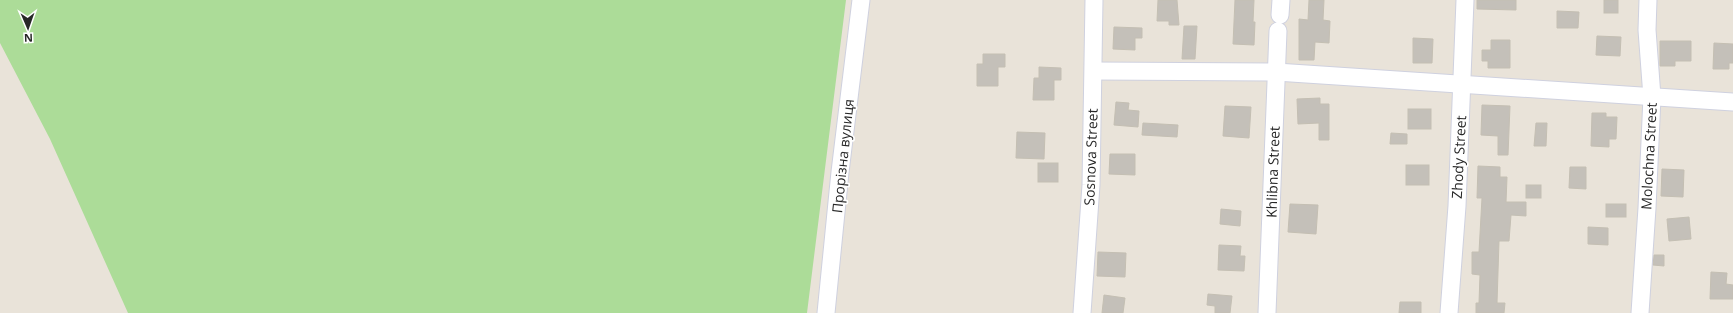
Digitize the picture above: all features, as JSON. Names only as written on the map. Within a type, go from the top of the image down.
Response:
[{"type":"street","name":"Прорізна вулиця","points":[[826,313],[840,172],[861,0]]},
{"type":"street","name":"Sosnova Street","points":[[1082,313],[1091,185],[1094,0]]},
{"type":"street","name":"Zhody Street","points":[[1449,313],[1457,206],[1465,0]]},
{"type":"street","name":"Molochna Street","points":[[1640,313],[1652,97],[1647,30],[1648,0]]},
{"type":"street","name":"Khlibna Street","points":[[1267,313],[1276,72],[1280,15]]},
{"type":"street","points":[[1094,70],[1276,72],[1733,102]]},
{"type":"green space","points":[[0,0],[846,0],[807,313],[128,313],[50,139],[0,43]]},
{"type":"building","points":[[1158,0],[1177,0],[1179,25],[1169,25],[1169,21],[1157,21]]},
{"type":"building","points":[[1235,0],[1254,0],[1254,45],[1233,44]]},
{"type":"building","points":[[1309,0],[1324,0],[1323,20],[1330,21],[1329,43],[1315,42],[1314,60],[1299,60],[1299,19],[1308,20]]},
{"type":"building","points":[[1477,0],[1516,0],[1516,10],[1477,9]]},
{"type":"building","points":[[1604,0],[1618,0],[1618,13],[1604,13]]},
{"type":"building","points":[[1557,11],[1579,12],[1578,28],[1557,28]]},
{"type":"building","points":[[1184,26],[1197,26],[1195,59],[1182,59]]},
{"type":"building","points":[[1114,27],[1142,28],[1142,38],[1135,38],[1135,50],[1113,49]]},
{"type":"building","points":[[1597,36],[1621,37],[1620,56],[1596,55]]},
{"type":"building","points":[[1413,38],[1433,39],[1432,63],[1413,63]]},
{"type":"building","points":[[1491,40],[1510,40],[1510,68],[1488,68],[1488,61],[1482,61],[1482,50],[1491,50]]},
{"type":"building","points":[[1660,41],[1691,41],[1691,61],[1675,61],[1675,66],[1660,66]]},
{"type":"building","points":[[1714,43],[1733,44],[1733,63],[1729,63],[1729,69],[1713,69]]},
{"type":"building","points":[[983,54],[1005,54],[1005,67],[998,67],[998,86],[977,86],[977,64],[983,64]]},
{"type":"building","points":[[1039,67],[1061,68],[1061,80],[1054,80],[1054,100],[1033,100],[1034,78],[1039,78]]},
{"type":"building","points":[[1320,98],[1320,104],[1329,104],[1329,140],[1319,140],[1319,123],[1298,124],[1297,99]]},
{"type":"building","points":[[1116,102],[1129,103],[1128,110],[1139,111],[1138,127],[1114,125]]},
{"type":"building","points":[[1482,105],[1510,106],[1508,155],[1498,155],[1498,136],[1481,135]]},
{"type":"building","points":[[1225,106],[1251,107],[1249,138],[1223,136]]},
{"type":"building","points":[[1408,109],[1431,109],[1431,129],[1408,129]]},
{"type":"building","points":[[1592,113],[1606,113],[1606,117],[1617,117],[1616,139],[1609,139],[1609,147],[1591,146]]},
{"type":"building","points":[[1143,123],[1178,125],[1177,137],[1142,135]]},
{"type":"building","points":[[1536,123],[1547,123],[1546,146],[1534,146]]},
{"type":"building","points":[[1017,132],[1045,133],[1044,159],[1016,158]]},
{"type":"building","points":[[1391,133],[1407,134],[1407,144],[1390,144]]},
{"type":"building","points":[[1110,154],[1135,154],[1135,175],[1109,174]]},
{"type":"building","points":[[1038,163],[1058,163],[1058,182],[1038,182]]},
{"type":"building","points":[[1406,165],[1429,165],[1429,185],[1406,185]]},
{"type":"building","points":[[1478,166],[1500,167],[1500,177],[1507,177],[1506,202],[1526,202],[1526,216],[1511,215],[1509,241],[1499,241],[1497,303],[1505,303],[1504,313],[1476,313],[1476,303],[1479,303],[1480,275],[1472,274],[1472,252],[1479,252],[1482,198],[1477,198]]},
{"type":"building","points":[[1570,167],[1586,167],[1586,189],[1569,188]]},
{"type":"building","points":[[1662,169],[1684,170],[1683,197],[1661,196]]},
{"type":"building","points":[[1526,185],[1541,185],[1541,198],[1526,198]]},
{"type":"building","points":[[1290,204],[1318,205],[1316,234],[1288,232]]},
{"type":"building","points":[[1606,204],[1626,204],[1626,217],[1606,217]]},
{"type":"building","points":[[1221,209],[1241,211],[1240,226],[1220,224]]},
{"type":"building","points":[[1689,217],[1691,239],[1669,241],[1667,219]]},
{"type":"building","points":[[1588,227],[1608,228],[1608,245],[1588,244]]},
{"type":"building","points":[[1219,245],[1241,246],[1240,256],[1245,256],[1244,271],[1218,270]]},
{"type":"building","points":[[1098,252],[1126,253],[1125,277],[1097,276]]},
{"type":"building","points":[[1654,255],[1664,255],[1664,266],[1653,265]]},
{"type":"building","points":[[1711,272],[1727,273],[1726,284],[1733,285],[1733,299],[1710,299]]},
{"type":"building","points":[[1208,294],[1232,296],[1230,313],[1215,313],[1215,306],[1207,305]]},
{"type":"building","points":[[1104,295],[1125,298],[1123,313],[1102,313]]},
{"type":"building","points":[[1400,302],[1421,302],[1421,313],[1399,313]]}]
